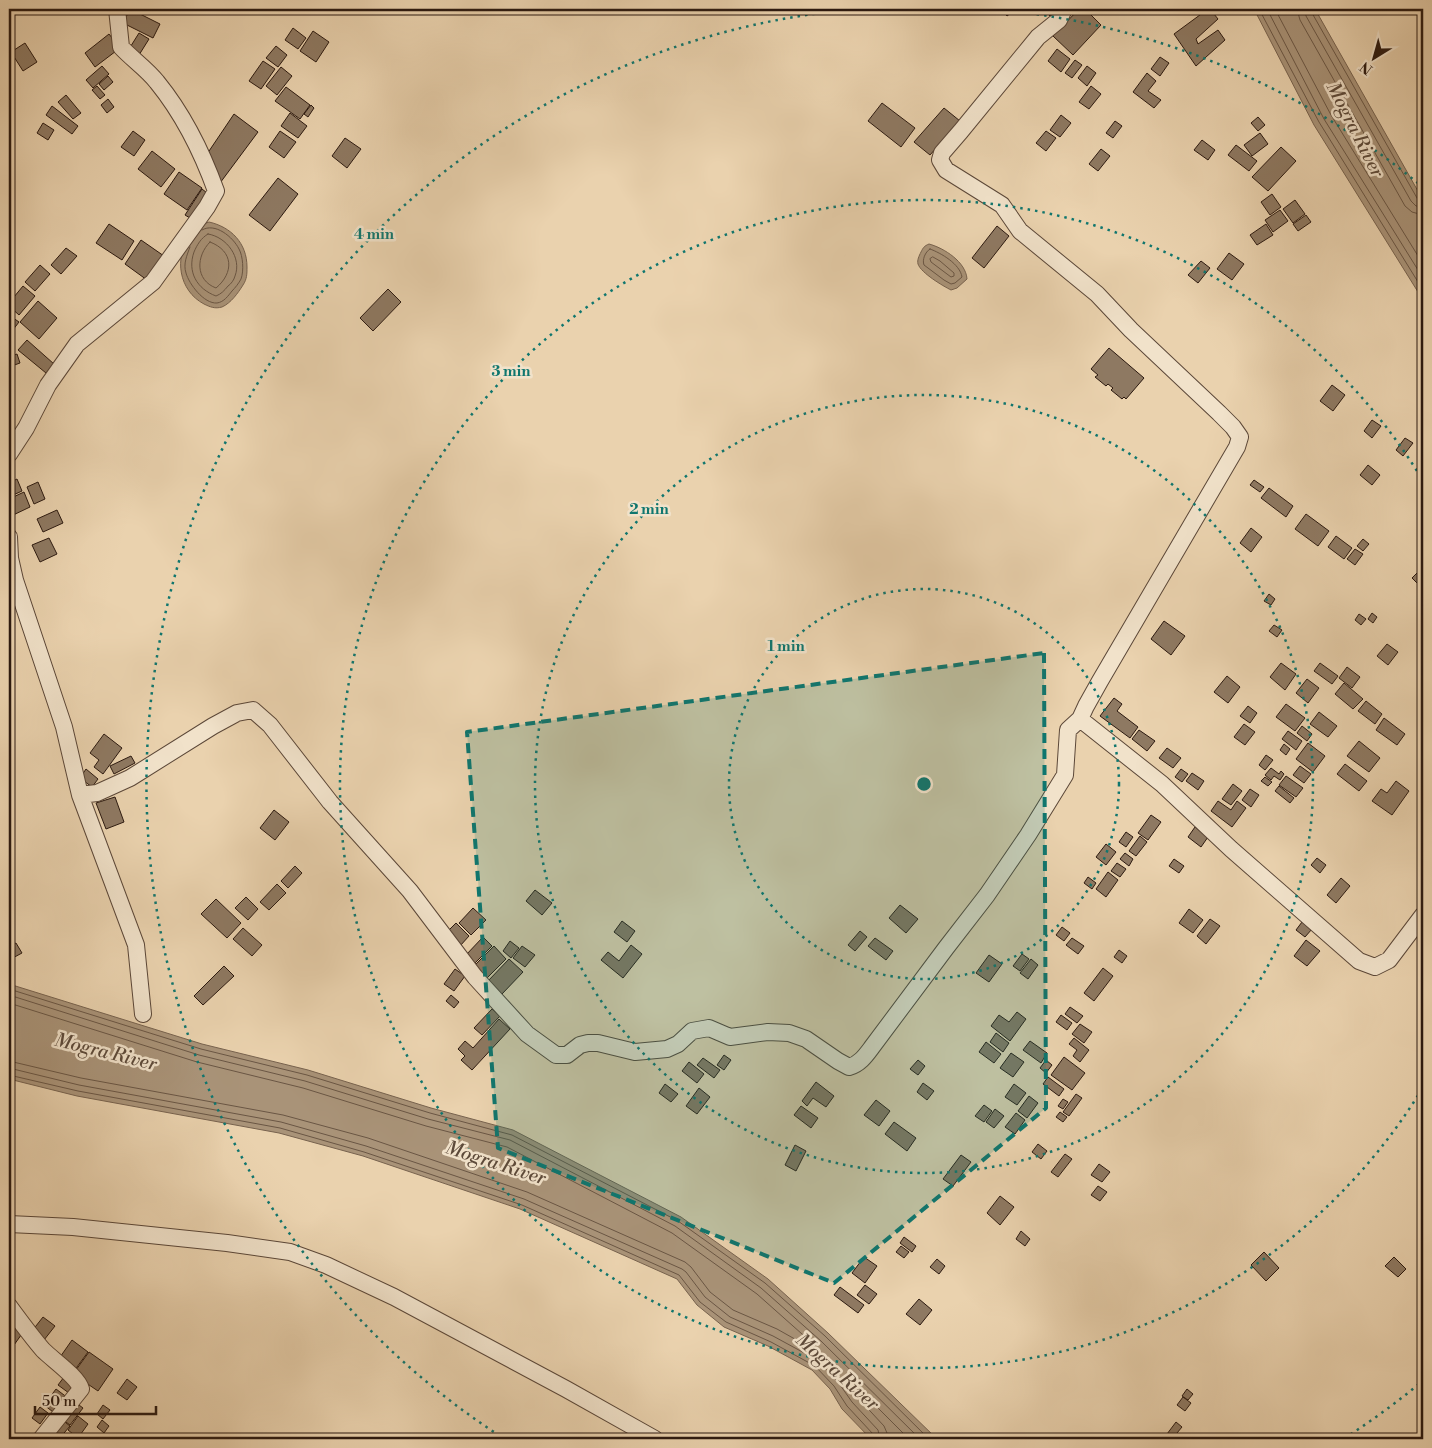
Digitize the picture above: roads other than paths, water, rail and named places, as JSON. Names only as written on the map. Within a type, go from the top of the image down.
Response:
[{"type":"street","points":[[9,454],[26,428],[48,385],[77,344],[153,282],[207,207],[216,191],[200,151],[175,107],[156,80],[121,47],[117,9]]},
{"type":"street","points":[[80,795],[97,793],[130,778],[213,726],[237,713],[253,710],[270,725],[330,802],[410,891],[475,977],[528,1034],[556,1055],[567,1055],[580,1045],[588,1043],[598,1043],[635,1052],[667,1050],[678,1044],[692,1031],[708,1028],[730,1037],[768,1032],[789,1033],[806,1039],[849,1067],[861,1061],[987,895],[1065,776],[1068,730],[1080,719],[1100,681],[1232,456],[1240,437],[1220,413],[1131,330],[1097,294],[1020,232],[1002,205],[946,170],[942,165],[940,160],[942,153],[1038,37],[1059,20],[1064,9]]},
{"type":"street","points":[[9,537],[10,558],[15,580],[64,727],[80,795],[136,945],[143,1014]]},
{"type":"street","points":[[1080,719],[1162,784],[1230,849],[1359,961],[1375,967],[1389,960],[1423,915]]},
{"type":"street","points":[[9,1224],[73,1227],[227,1243],[290,1252],[326,1265],[394,1296],[655,1439]]},
{"type":"street","points":[[9,1306],[45,1351],[78,1381],[81,1389],[41,1439]]},
{"type":"water","name":"Mogra River","points":[[1254,9],[1315,9],[1423,200],[1423,300],[1314,125]]},
{"type":"water","points":[[209,222],[231,232],[241,244],[246,258],[247,274],[244,283],[231,300],[219,308],[208,306],[196,298],[189,291],[181,273],[182,254],[185,244],[197,229]]},
{"type":"water","points":[[929,244],[947,252],[963,267],[967,279],[957,288],[951,290],[947,288],[920,268],[918,264],[919,256],[924,247]]},
{"type":"water","name":"Mogra River","points":[[9,984],[202,1044],[308,1070],[431,1108],[513,1130],[681,1217],[768,1279],[828,1333],[937,1439],[871,1439],[842,1409],[830,1389],[812,1370],[768,1346],[724,1327],[697,1305],[677,1279],[520,1209],[363,1156],[279,1133],[77,1096],[9,1079]]}]
